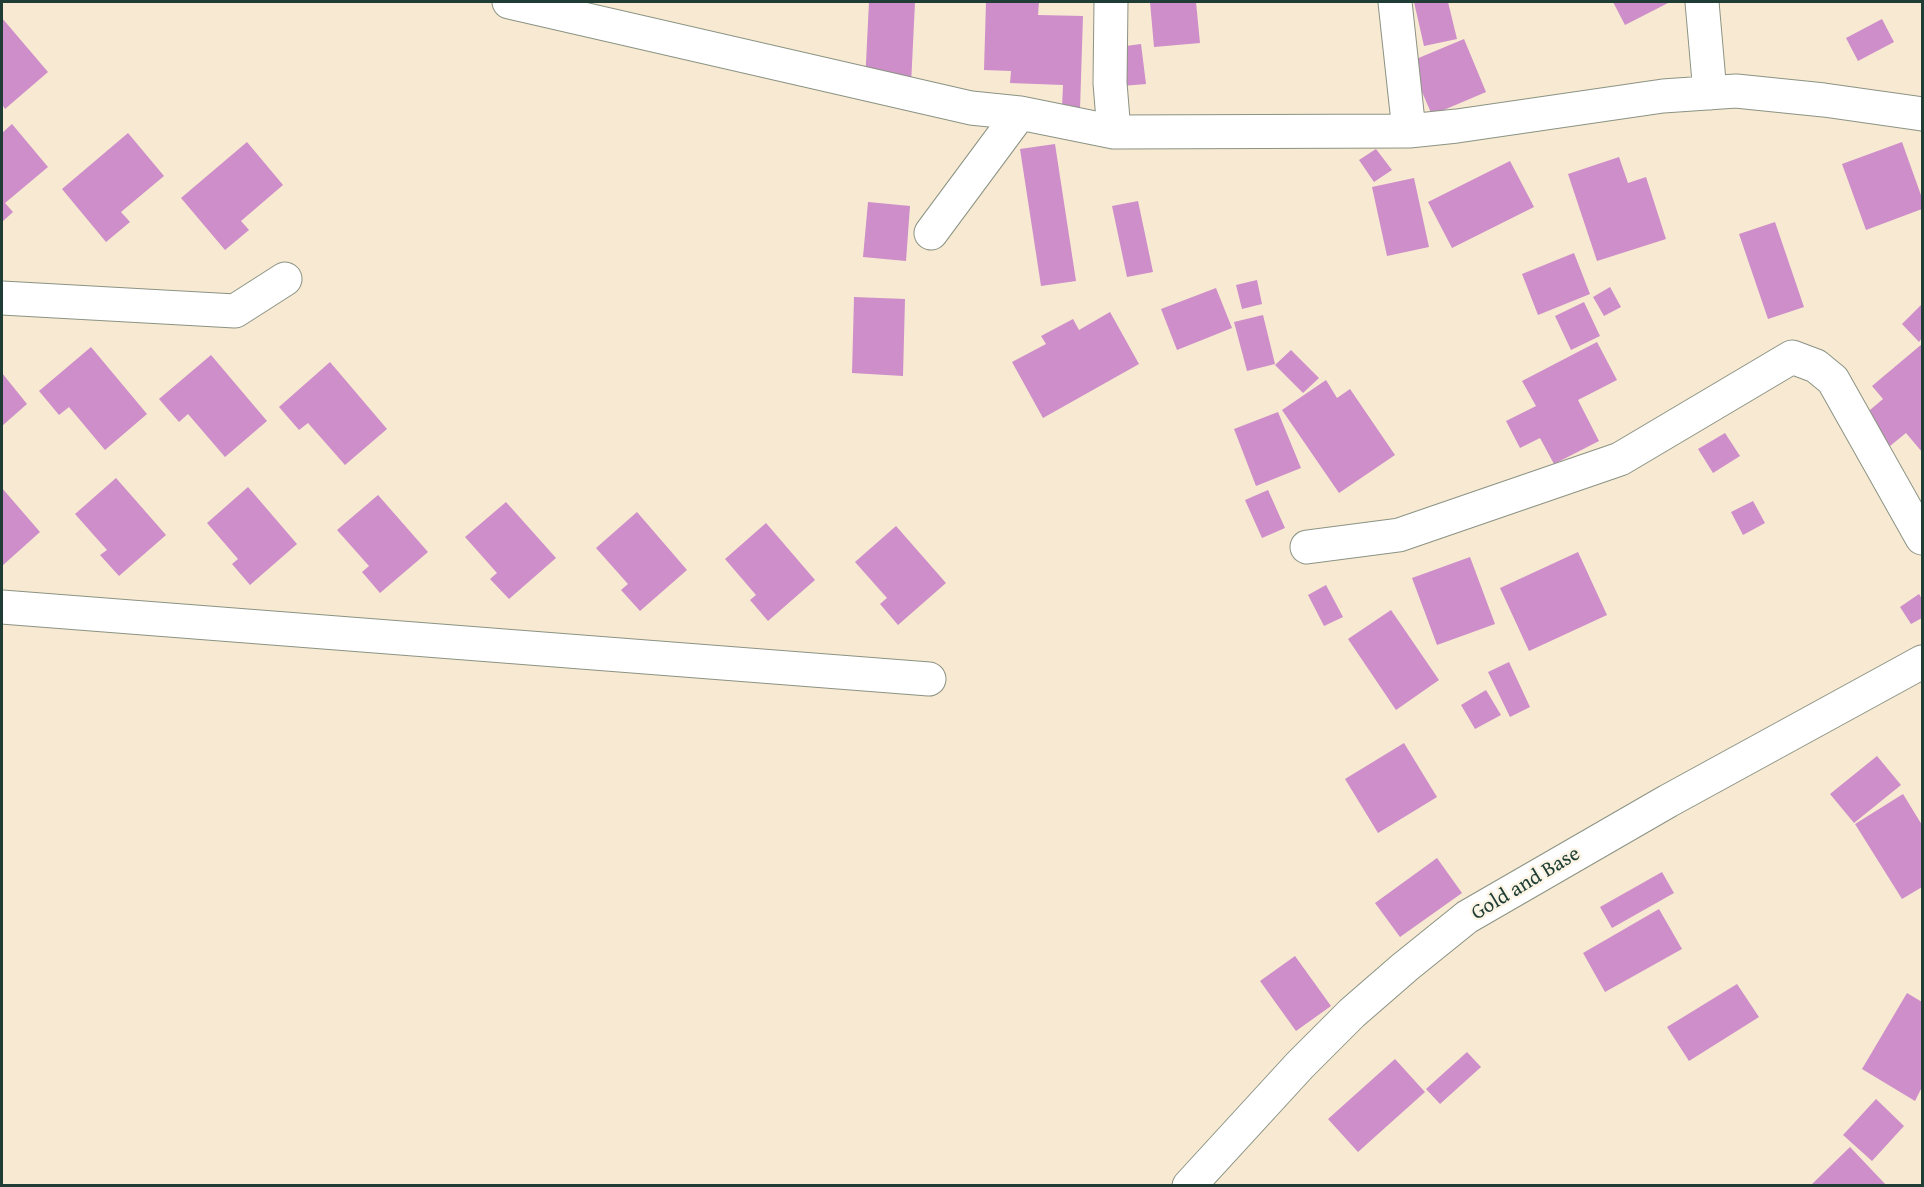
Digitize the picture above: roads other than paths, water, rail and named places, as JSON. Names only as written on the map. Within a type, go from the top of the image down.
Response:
[{"type":"street","points":[[509,2],[971,108],[1020,113],[1114,132],[1409,131],[1663,96],[1736,91],[1824,100],[1923,114]]},
{"type":"street","points":[[1111,2],[1110,82],[1114,132]]},
{"type":"street","points":[[1395,2],[1409,131]]},
{"type":"street","points":[[1701,2],[1710,93]]},
{"type":"street","points":[[932,233],[1020,113]]},
{"type":"street","points":[[2,298],[235,311],[285,279]]},
{"type":"street","points":[[1307,547],[1399,535],[1620,459],[1792,357],[1816,366],[1833,380],[1923,538]]},
{"type":"street","points":[[2,607],[929,679]]},
{"type":"street","name":"Gold and Base","points":[[1189,1185],[1300,1065],[1352,1013],[1467,917],[1668,801],[1923,662]]}]
